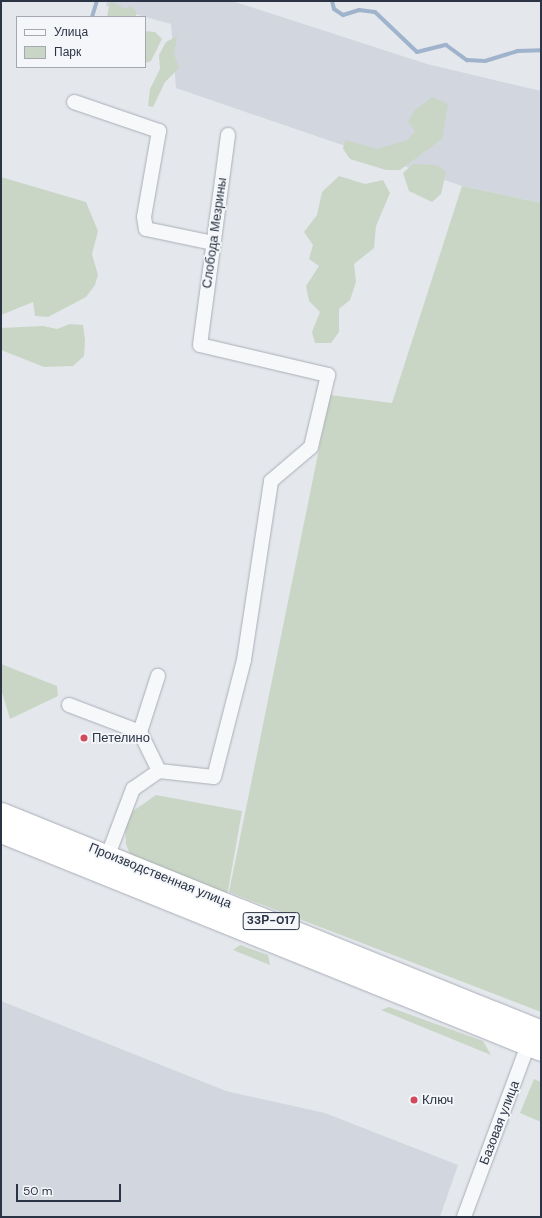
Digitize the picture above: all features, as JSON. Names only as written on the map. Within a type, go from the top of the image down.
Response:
[{"type":"highway","name":"Производственная улица","points":[[1,813],[108,855],[536,1039]]},
{"type":"highway","name":"Производственная улица","points":[[1,832],[536,1039]]},
{"type":"street","points":[[74,102],[159,131],[144,218],[146,229],[213,243]]},
{"type":"street","name":"Слобода Мезрины","points":[[159,771],[214,777],[244,660],[271,480],[311,447],[328,375],[200,345],[228,135]]},
{"type":"street","points":[[140,732],[158,676]]},
{"type":"street","points":[[69,705],[140,732],[159,771],[133,789],[108,855]]},
{"type":"street","name":"Базовая улица","points":[[464,1217],[536,1039]]},
{"type":"shaded area","points":[[107,1],[232,1],[427,64],[541,91],[541,203],[462,186],[176,88],[171,24],[106,6]]},
{"type":"shaded area","points":[[1,1001],[226,1091],[325,1113],[458,1165],[440,1217],[1,1217]]},
{"type":"green space","points":[[110,1],[125,9],[130,6],[136,11],[136,16],[107,16]]},
{"type":"green space","points":[[146,31],[155,32],[162,39],[151,61],[146,63]]},
{"type":"green space","points":[[177,36],[174,54],[179,68],[165,82],[153,107],[148,106],[150,89],[160,69],[159,55],[166,42]]},
{"type":"green space","points":[[432,97],[448,104],[442,139],[400,170],[386,170],[350,159],[343,149],[345,140],[377,149],[408,140],[415,131],[408,122],[414,111]]},
{"type":"green space","points":[[413,164],[437,165],[446,172],[441,194],[432,202],[409,191],[403,173]]},
{"type":"green space","points":[[339,176],[365,184],[383,180],[390,193],[376,226],[374,248],[354,264],[356,282],[350,300],[339,309],[339,332],[331,343],[315,343],[312,332],[320,312],[309,301],[306,286],[319,266],[309,259],[313,245],[304,232],[317,215],[322,192]]},
{"type":"green space","points":[[1,177],[86,202],[98,231],[92,254],[98,275],[95,285],[86,297],[48,317],[35,316],[33,302],[1,315]]},
{"type":"green space","points":[[462,186],[541,203],[541,1012],[229,892],[330,395],[392,403]]},
{"type":"green space","points":[[70,324],[83,325],[85,340],[84,356],[73,366],[44,367],[1,350],[1,328],[43,326],[57,329]]},
{"type":"green space","points":[[1,664],[57,686],[58,696],[10,719],[1,689]]},
{"type":"green space","points":[[156,795],[242,811],[227,896],[131,857],[126,844],[125,827],[133,811]]},
{"type":"green space","points":[[240,945],[268,955],[270,965],[233,950]]},
{"type":"green space","points":[[389,1007],[483,1041],[491,1055],[381,1010]]},
{"type":"green space","points":[[534,1079],[541,1082],[541,1122],[520,1113]]},
{"type":"waterway","points":[[92,16],[97,1]]},
{"type":"waterway","points":[[332,1],[334,9],[343,15],[359,10],[375,12],[417,52],[446,45],[467,60],[485,61],[517,51],[541,50]]},
{"type":"place","name":"Петелино","points":[[84,738]]},
{"type":"place","name":"Ключ","points":[[414,1100]]}]
